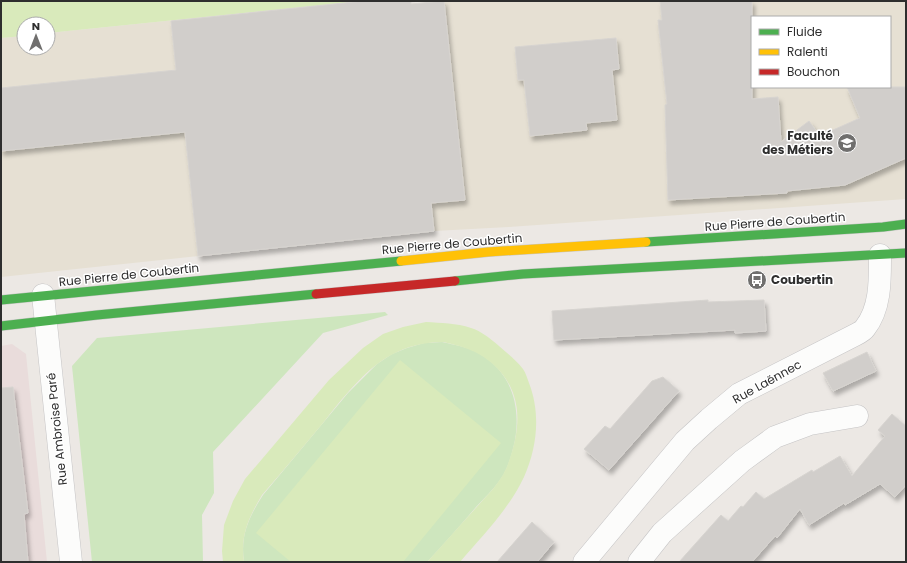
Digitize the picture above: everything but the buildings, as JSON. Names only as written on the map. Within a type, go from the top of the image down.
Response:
[{"type":"main road","name":"Rue Pierre de Coubertin","points":[[1,300],[488,252],[883,227],[906,224]]},
{"type":"main road","points":[[1,326],[105,314],[523,274],[906,253]]},
{"type":"street","name":"Rue Laënnec","points":[[584,562],[685,441],[739,394],[864,329],[873,316],[879,292],[880,255]]},
{"type":"street","name":"Rue Ambroise Paré","points":[[43,295],[71,562]]},
{"type":"street","points":[[639,562],[662,533],[742,461],[775,437],[810,424],[857,416]]},
{"type":"shaded area","points":[[363,1],[411,1],[411,4],[437,1],[906,1],[906,199],[434,231],[1,277],[1,38],[16,37],[16,56],[56,56],[56,32]]},
{"type":"shaded area","points":[[12,344],[26,354],[47,562],[1,562],[1,346]]},
{"type":"green space","points":[[1,1],[363,1],[56,32],[56,16],[16,16],[16,37],[1,38]]},
{"type":"green space","points":[[385,312],[388,315],[323,333],[213,452],[214,493],[202,515],[203,562],[92,562],[72,366],[97,338]]},
{"type":"green space","points":[[426,322],[465,326],[475,329],[486,336],[496,343],[523,369],[533,395],[536,431],[532,454],[528,466],[518,489],[511,500],[486,532],[460,562],[427,562],[489,493],[503,475],[514,445],[517,429],[517,412],[514,396],[499,370],[483,357],[465,348],[445,342],[428,343],[409,347],[391,355],[381,361],[354,386],[262,495],[253,511],[247,527],[243,543],[244,562],[223,562],[222,551],[224,525],[233,501],[245,479],[329,380],[363,348],[383,334],[403,327]]},
{"type":"green space","points":[[442,342],[462,346],[491,361],[506,380],[515,403],[516,415],[514,445],[503,476],[446,542],[427,562],[244,562],[243,543],[250,519],[258,503],[348,393],[377,364],[392,354],[424,343]]},
{"type":"green space","points":[[400,360],[501,443],[403,562],[291,562],[256,533]]},
{"type":"traffic: fast","points":[[646,242],[883,227],[906,224]]},
{"type":"traffic: fast","points":[[455,281],[523,274],[906,253]]},
{"type":"traffic: fast","points":[[1,300],[401,261]]},
{"type":"traffic: fast","points":[[1,326],[97,315],[316,294]]},
{"type":"traffic: slow","points":[[401,261],[488,252],[646,242]]},
{"type":"traffic: jam","points":[[316,294],[455,281]]},
{"type":"place","name":"Faculté des Métiers","points":[[847,143]]},
{"type":"place","name":"Coubertin","points":[[757,280]]}]
